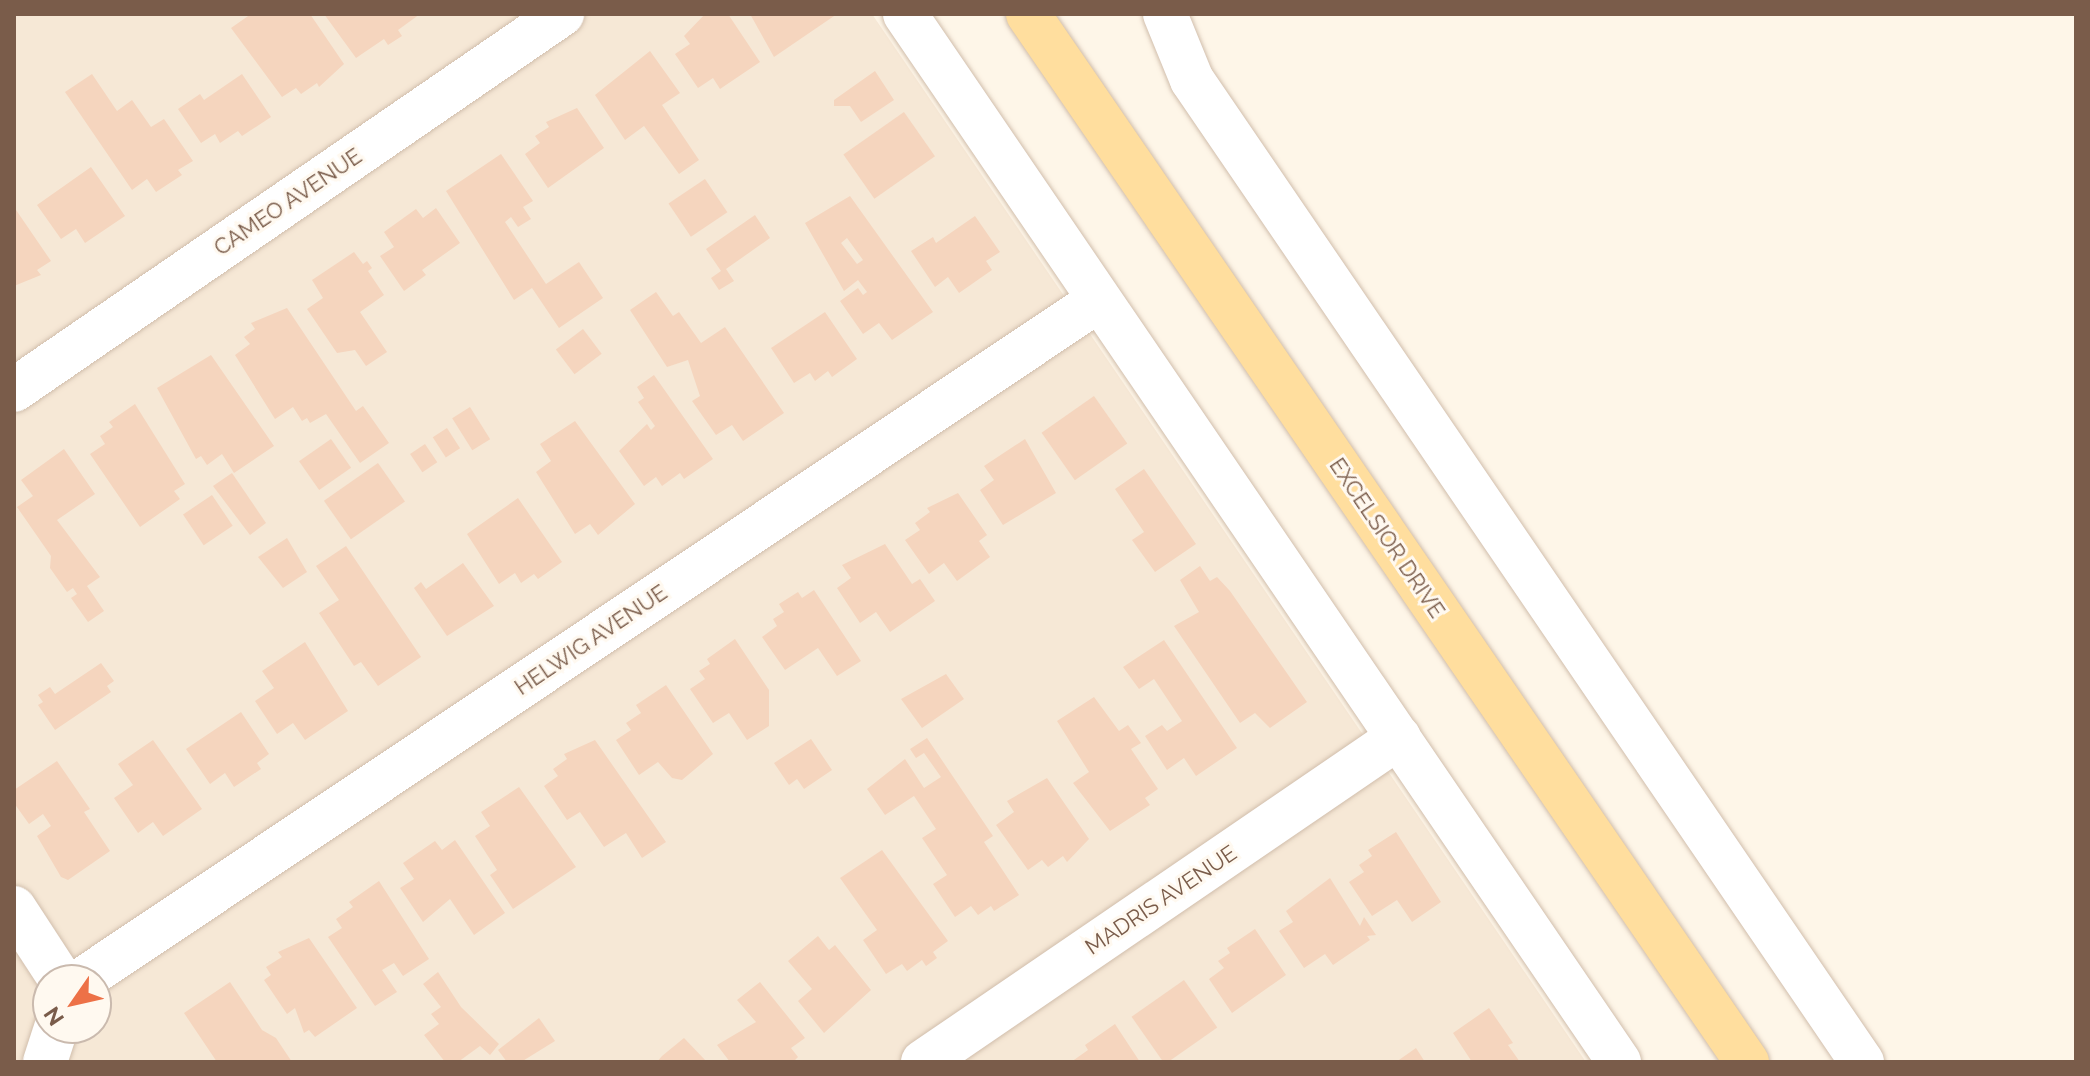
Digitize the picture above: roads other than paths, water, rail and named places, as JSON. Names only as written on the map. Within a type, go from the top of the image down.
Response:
[{"type":"main road","name":"EXCELSIOR DRIVE","points":[[1028,14],[1747,1062]]},
{"type":"street","name":"CAMEO AVENUE","points":[[14,390],[562,14]]},
{"type":"street","points":[[905,14],[1619,1062]]},
{"type":"street","points":[[1165,14],[1192,80],[1862,1062]]},
{"type":"street","name":"HELWIG AVENUE","points":[[106,964],[1099,300]]},
{"type":"street","name":"MADRIS AVENUE","points":[[923,1062],[1399,737]]},
{"type":"street","points":[[14,908],[51,964]]}]
